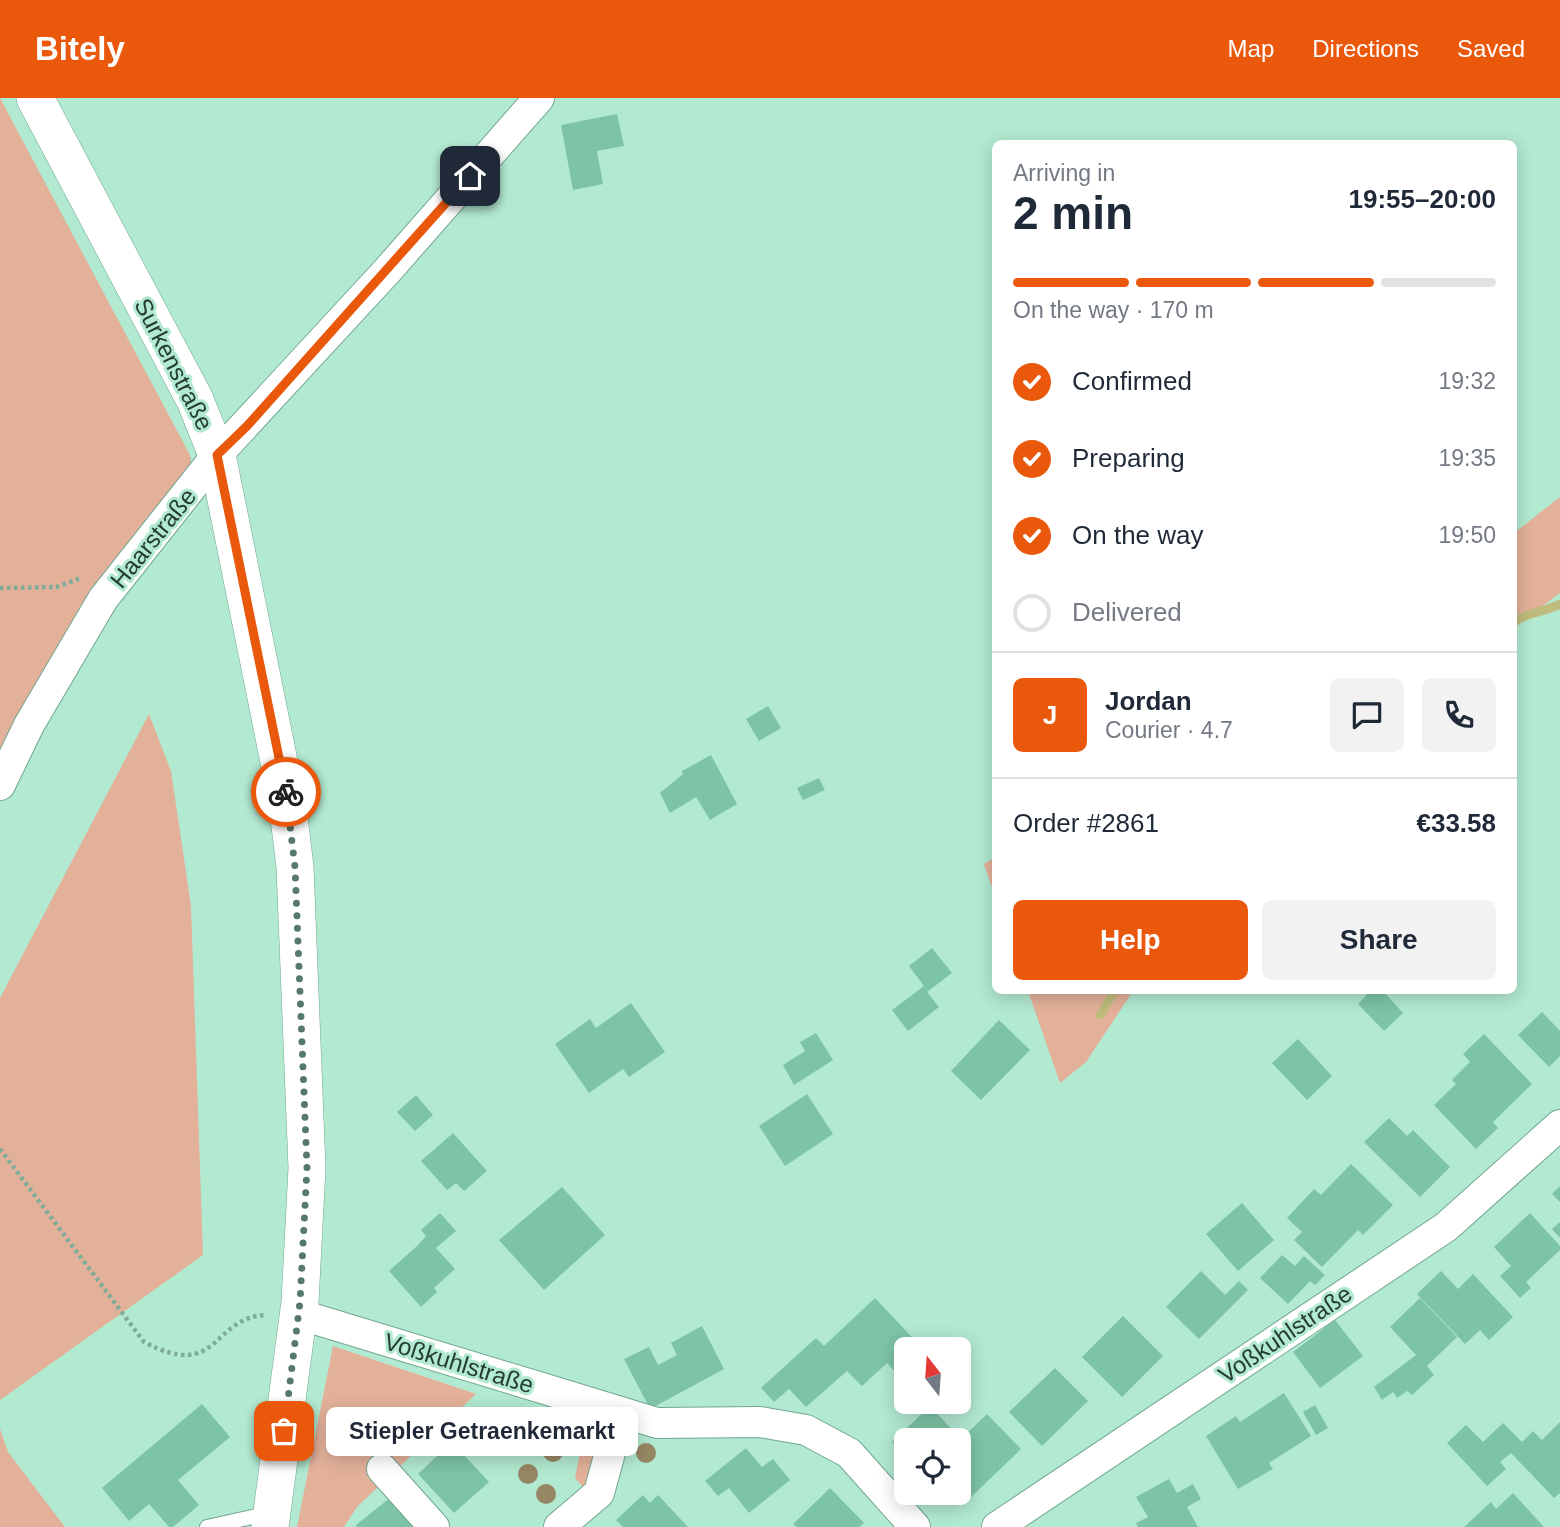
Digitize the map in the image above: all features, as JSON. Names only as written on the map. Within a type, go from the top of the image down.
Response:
[{"type":"street","name":"Surkenstraße","points":[[35,98],[195,400],[217,455],[287,802],[295,867],[307,1168],[298,1314],[271,1520]]},
{"type":"street","name":"Haarstraße","points":[[0,785],[29,725],[103,599],[217,455],[359,302],[539,98]]},
{"type":"street","name":"Voßkuhlstraße","points":[[997,1527],[1446,1227],[1560,1125]]},
{"type":"street","name":"Voßkuhlstraße","points":[[298,1314],[657,1423],[760,1422],[806,1430],[849,1453],[915,1527]]},
{"type":"street","points":[[559,1527],[600,1493],[621,1412]]},
{"type":"street","points":[[382,1469],[434,1527]]},
{"type":"lane","points":[[207,1527],[271,1520]]},
{"type":"path","points":[[0,1149],[144,1342],[168,1354],[195,1355],[253,1315],[298,1314]]},
{"type":"shaded area","points":[[0,98],[190,455],[193,472],[0,754]]},
{"type":"shaded area","points":[[1560,497],[1560,593],[1517,626],[1517,531]]},
{"type":"shaded area","points":[[149,714],[171,771],[191,906],[203,1255],[0,1400],[0,998]]},
{"type":"shaded area","points":[[992,859],[992,887],[984,864]]},
{"type":"shaded area","points":[[1029,994],[1131,994],[1086,1062],[1060,1083]]},
{"type":"shaded area","points":[[333,1346],[476,1394],[357,1507],[344,1527],[297,1527]]},
{"type":"shaded area","points":[[586,1421],[605,1444],[594,1479],[584,1488],[575,1478]]},
{"type":"shaded area","points":[[0,1429],[8,1452],[65,1527],[0,1527]]},
{"type":"building","points":[[617,114],[624,146],[597,151],[603,184],[573,190],[561,125]]},
{"type":"building","points":[[768,706],[781,728],[759,741],[746,719]]},
{"type":"building","points":[[711,755],[737,804],[710,820],[696,797],[670,813],[660,793],[683,774],[682,771]]},
{"type":"building","points":[[819,778],[825,790],[803,800],[797,788]]},
{"type":"building","points":[[932,948],[952,973],[927,992],[939,1007],[908,1031],[892,1010],[924,986],[909,966]]},
{"type":"building","points":[[1367,994],[1386,994],[1403,1013],[1384,1031],[1358,1004]]},
{"type":"building","points":[[631,1003],[665,1052],[629,1077],[623,1069],[589,1093],[555,1044],[590,1019],[596,1028]]},
{"type":"building","points":[[1542,1012],[1560,1031],[1560,1056],[1549,1067],[1518,1035]]},
{"type":"building","points":[[999,1020],[1030,1050],[981,1100],[951,1071]]},
{"type":"building","points":[[816,1033],[833,1060],[794,1085],[783,1065],[805,1051],[800,1042]]},
{"type":"building","points":[[1484,1034],[1532,1084],[1493,1122],[1498,1128],[1476,1149],[1434,1105],[1456,1084],[1452,1080],[1470,1062],[1463,1054]]},
{"type":"building","points":[[1298,1039],[1332,1076],[1307,1100],[1272,1063]]},
{"type":"building","points":[[807,1094],[833,1134],[785,1166],[759,1126]]},
{"type":"building","points":[[416,1095],[433,1115],[415,1131],[397,1112]]},
{"type":"building","points":[[1389,1118],[1407,1136],[1413,1130],[1450,1167],[1420,1197],[1364,1142]]},
{"type":"building","points":[[453,1133],[487,1171],[464,1191],[456,1183],[447,1190],[421,1161]]},
{"type":"building","points":[[1351,1164],[1393,1205],[1363,1235],[1358,1230],[1322,1267],[1294,1240],[1302,1232],[1287,1218],[1314,1189],[1321,1195]]},
{"type":"building","points":[[1560,1186],[1560,1202],[1552,1194]]},
{"type":"building","points":[[562,1187],[605,1235],[544,1290],[499,1240]]},
{"type":"building","points":[[1242,1203],[1274,1240],[1238,1271],[1206,1234]]},
{"type":"building","points":[[440,1213],[456,1231],[436,1248],[455,1269],[434,1288],[437,1292],[421,1307],[389,1271],[426,1236],[421,1230]]},
{"type":"building","points":[[1530,1213],[1560,1246],[1560,1250],[1526,1282],[1531,1288],[1520,1298],[1500,1276],[1511,1266],[1494,1247]]},
{"type":"building","points":[[1560,1222],[1560,1238],[1552,1229]]},
{"type":"building","points":[[1282,1255],[1295,1266],[1304,1256],[1325,1275],[1315,1285],[1310,1281],[1288,1304],[1260,1278]]},
{"type":"building","points":[[1201,1271],[1225,1295],[1239,1281],[1248,1290],[1199,1339],[1166,1307]]},
{"type":"building","points":[[1441,1271],[1458,1289],[1473,1274],[1513,1317],[1489,1340],[1480,1330],[1465,1344],[1417,1294]]},
{"type":"building","points":[[875,1298],[912,1337],[894,1337],[894,1371],[887,1363],[862,1386],[847,1371],[806,1407],[789,1389],[774,1402],[761,1388],[816,1338],[824,1346]]},
{"type":"building","points":[[1420,1298],[1457,1337],[1427,1366],[1434,1375],[1412,1395],[1407,1391],[1397,1398],[1393,1392],[1382,1400],[1374,1387],[1416,1355],[1390,1327]]},
{"type":"building","points":[[1123,1316],[1163,1356],[1122,1397],[1082,1357]]},
{"type":"building","points":[[1335,1320],[1363,1356],[1320,1388],[1293,1352]]},
{"type":"building","points":[[702,1326],[724,1369],[650,1409],[624,1359],[649,1347],[658,1365],[677,1355],[671,1343]]},
{"type":"building","points":[[1055,1368],[1088,1401],[1042,1446],[1009,1412]]},
{"type":"building","points":[[1284,1393],[1311,1436],[1269,1463],[1273,1469],[1238,1489],[1206,1436],[1236,1416],[1240,1422]]},
{"type":"building","points":[[202,1404],[230,1437],[178,1480],[199,1505],[173,1527],[169,1527],[149,1504],[129,1521],[102,1488]]},
{"type":"building","points":[[1315,1405],[1328,1428],[1316,1435],[1303,1412]]},
{"type":"building","points":[[922,1414],[938,1414],[951,1428],[907,1428]]},
{"type":"building","points":[[987,1414],[1021,1449],[971,1497],[971,1429]]},
{"type":"building","points":[[1560,1422],[1560,1493],[1554,1498],[1511,1453],[1500,1462],[1506,1469],[1487,1486],[1447,1443],[1466,1425],[1483,1442],[1503,1423],[1522,1442],[1533,1431],[1542,1440]]},
{"type":"building","points":[[452,1442],[489,1482],[454,1513],[418,1474]]},
{"type":"building","points":[[746,1448],[762,1467],[773,1459],[790,1480],[749,1513],[729,1488],[718,1496],[705,1481]]},
{"type":"building","points":[[1169,1479],[1177,1493],[1193,1484],[1201,1499],[1187,1507],[1198,1527],[1138,1527],[1136,1523],[1148,1517],[1136,1497]]},
{"type":"building","points":[[830,1488],[864,1523],[859,1527],[797,1527],[793,1524]]},
{"type":"building","points":[[1513,1493],[1544,1527],[1464,1527],[1491,1502],[1496,1509]]},
{"type":"building","points":[[643,1495],[650,1503],[658,1495],[688,1527],[623,1527],[616,1520]]},
{"type":"building","points":[[391,1497],[415,1527],[357,1527],[356,1525]]},
{"type":"waterway","points":[[1517,620],[1560,604]]},
{"type":"waterway","points":[[1100,1015],[1113,994]]},
{"type":"way so far","points":[[284,1431],[300,1302],[307,1168],[295,867],[286,792]]},
{"type":"place","name":"Stiepler Getraenkemarkt","points":[[284,1431]]},
{"type":"route","points":[[286,792],[217,455],[247,426],[470,176]]}]
